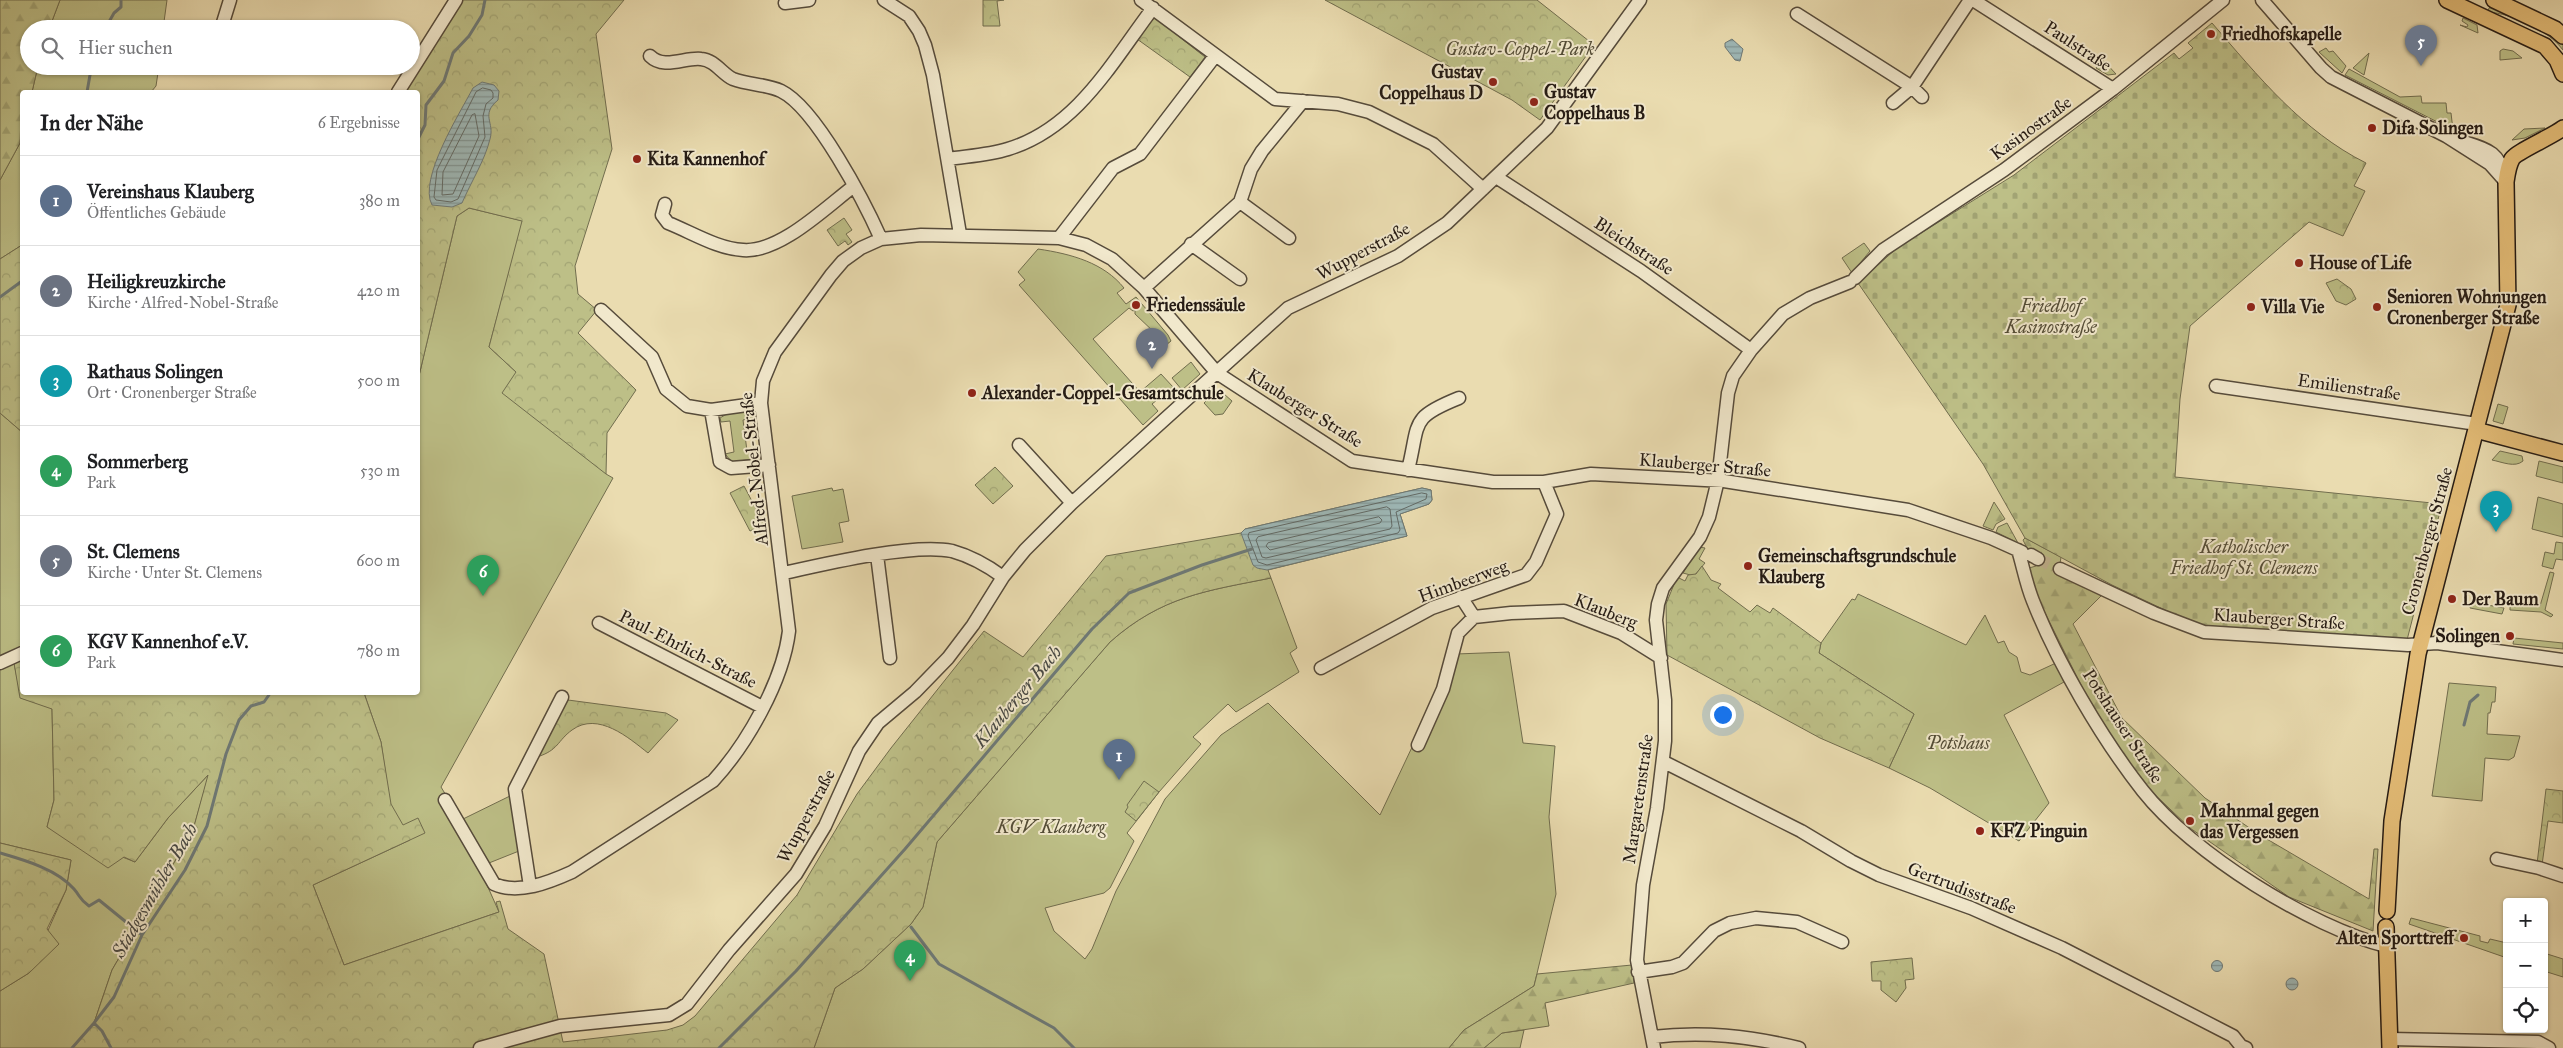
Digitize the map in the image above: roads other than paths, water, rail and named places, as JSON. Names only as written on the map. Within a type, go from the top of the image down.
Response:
[{"type":"main road","points":[[2447,0],[2545,46],[2557,60],[2563,74]]},
{"type":"main road","points":[[2494,0],[2555,29],[2563,36]]},
{"type":"main road","name":"Cronenberger Straße","points":[[2387,911],[2393,814],[2420,644],[2508,305],[2506,182],[2514,156],[2546,140],[2563,128]]},
{"type":"main road","points":[[2477,427],[2563,453]]},
{"type":"main road","points":[[2386,927],[2390,1044]]},
{"type":"street","points":[[224,20],[230,0]]},
{"type":"street","points":[[420,57],[456,0]]},
{"type":"street","points":[[785,3],[809,0]]},
{"type":"street","points":[[884,0],[909,16],[922,36],[933,75],[960,234]]},
{"type":"street","points":[[1141,0],[1275,99],[1338,104],[1369,112],[1405,128],[1433,144],[1483,189]]},
{"type":"street","name":"Wupperstraße","points":[[480,1048],[560,1026],[662,1016],[687,1004],[729,950],[796,874],[825,826],[858,751],[878,723],[915,692],[948,658],[1025,550],[1072,503],[1288,308],[1398,256],[1447,223],[1496,177],[1557,115],[1640,0]]},
{"type":"street","points":[[1893,103],[1912,87],[1972,0]]},
{"type":"street","name":"Paulstraße","points":[[1972,0],[2113,90]]},
{"type":"street","name":"Kasinostraße","points":[[1718,480],[1728,393],[1733,376],[1752,350],[1783,314],[1810,298],[1852,280],[1882,250],[2004,170],[2113,90],[2223,0]]},
{"type":"street","points":[[2262,0],[2321,68],[2332,77],[2446,136],[2490,164],[2506,182]]},
{"type":"street","points":[[948,159],[1009,149],[1039,135],[1061,121],[1087,96],[1153,8]]},
{"type":"street","points":[[1798,14],[1912,87],[1922,97]]},
{"type":"street","points":[[650,56],[657,61],[665,62],[701,58],[710,61],[734,79],[770,87],[788,95],[810,118],[854,186],[882,239]]},
{"type":"street","points":[[1059,238],[1113,168],[1140,154],[1215,56]]},
{"type":"street","points":[[399,90],[409,75]]},
{"type":"street","points":[[1144,288],[1240,202],[1251,169],[1262,151],[1303,101]]},
{"type":"street","name":"Bleichstraße","points":[[1496,177],[1634,266],[1752,350]]},
{"type":"street","points":[[665,204],[662,215],[668,223],[730,248],[753,250],[770,246],[783,238],[854,186]]},
{"type":"street","points":[[1240,202],[1289,238]]},
{"type":"street","name":"Alfred-Nobel-Straße","points":[[445,800],[494,884],[511,888],[530,886],[553,881],[572,872],[713,781],[731,762],[762,707],[788,640],[789,622],[784,574],[761,403],[761,388],[770,359],[818,292],[843,261],[861,248],[882,239],[960,234],[1059,238],[1086,245],[1112,258],[1144,288],[1217,373]]},
{"type":"street","points":[[1191,244],[1240,279]]},
{"type":"street","points":[[601,310],[652,357],[658,365],[666,389],[672,396],[692,408],[711,410],[761,403]]},
{"type":"street","name":"Klauberger Straße","points":[[1217,373],[1352,462],[1493,482],[1544,482],[1591,474],[1718,480],[1908,510],[1991,538],[2027,554]]},
{"type":"street","name":"Emilienstraße","points":[[2216,386],[2477,427]]},
{"type":"street","points":[[1408,470],[1414,436],[1423,416],[1459,398]]},
{"type":"street","points":[[711,410],[720,462],[731,468],[769,465]]},
{"type":"street","points":[[1019,445],[1072,503]]},
{"type":"street","name":"Margaretenstraße","points":[[1653,1042],[1638,966],[1643,885],[1664,762],[1665,700],[1656,620],[1663,588],[1700,537],[1710,517],[1718,480]]},
{"type":"street","name":"Himbeerweg","points":[[1321,668],[1432,608],[1519,579],[1531,570],[1557,514],[1544,482]]},
{"type":"street","points":[[784,574],[878,555],[920,549],[950,551],[978,561],[1004,577]]},
{"type":"street","name":"Potshauser Straße","points":[[2027,554],[2032,600],[2068,673],[2122,762],[2144,792],[2187,834],[2283,904],[2307,916],[2386,946]]},
{"type":"street","points":[[878,555],[890,658]]},
{"type":"street","name":"Klauberger Straße","points":[[2060,568],[2154,614],[2204,632],[2408,645],[2437,643],[2563,660]]},
{"type":"street","points":[[1418,746],[1443,689],[1458,633],[1474,617],[1462,597]]},
{"type":"street","name":"Klauberg","points":[[1474,617],[1511,613],[1564,612],[1621,633],[1661,658]]},
{"type":"street","name":"Paul-Ehrlich-Straße","points":[[599,623],[762,707]]},
{"type":"street","points":[[0,663],[20,654]]},
{"type":"street","points":[[530,886],[515,789],[562,697]]},
{"type":"street","name":"Gertrudisstraße","points":[[1664,762],[1801,831],[1851,862],[1879,875],[1971,908],[2062,948],[2233,1036],[2240,1046],[2246,1048]]},
{"type":"street","points":[[2497,859],[2539,868],[2563,876]]},
{"type":"street","points":[[1638,966],[1672,967],[1683,963],[1714,931],[1730,923],[1756,918],[1797,922],[1842,942]]},
{"type":"street","points":[[1653,1042],[1712,1033],[1762,1039],[1799,1048]]},
{"type":"street","points":[[2390,1044],[2538,1042],[2549,1048]]},
{"type":"water","points":[[1732,39],[1743,49],[1740,61],[1735,60],[1725,47],[1725,43]]},
{"type":"water","points":[[482,82],[494,85],[499,91],[498,100],[493,105],[489,114],[491,133],[485,155],[462,203],[452,207],[432,205],[429,194],[435,163],[473,88]]},
{"type":"water","points":[[1422,488],[1431,490],[1432,500],[1429,504],[1400,514],[1407,536],[1267,570],[1253,565],[1241,533],[1245,529]]},
{"type":"water","points":[[2217,960],[2223,966],[2217,972],[2211,966]]},
{"type":"water","points":[[2292,978],[2298,984],[2292,990],[2286,984]]},
{"type":"waterway","points":[[110,20],[121,7],[121,0]]},
{"type":"waterway","name":"Städgesmühler Bach","points":[[420,135],[425,125],[426,105],[444,81],[453,53],[469,36],[482,15],[485,0]]},
{"type":"waterway","points":[[87,90],[90,75]]},
{"type":"waterway","points":[[0,297],[20,282]]},
{"type":"waterway","name":"Klauberger Bach","points":[[719,1048],[796,971],[905,849],[1092,629],[1129,593],[1202,565],[1252,549]]},
{"type":"waterway","name":"Städgesmühler Bach","points":[[72,1048],[114,997],[142,935],[185,870],[207,826],[226,754],[239,720],[251,706],[264,702],[269,695]]},
{"type":"waterway","points":[[2464,725],[2470,702],[2478,695]]},
{"type":"waterway","points":[[0,853],[40,866],[59,876],[89,906],[99,900],[142,935]]},
{"type":"waterway","points":[[911,927],[939,964],[1054,1028],[1074,1048]]},
{"type":"waterway","points":[[94,1023],[102,1031],[111,1048]]},
{"type":"tunnel","points":[[2038,559],[2060,569]]},
{"type":"place","name":"Friedhofskapelle","points":[[2211,34]]},
{"type":"place","name":"St. Clemens","points":[[2421,66]]},
{"type":"place","name":"Gustav Coppelhaus D","points":[[1493,82]]},
{"type":"place","name":"Gustav Coppelhaus B","points":[[1534,102]]},
{"type":"place","name":"Difa Solingen","points":[[2372,128]]},
{"type":"place","name":"Kita Kannenhof","points":[[637,159]]},
{"type":"place","name":"House of Life","points":[[2299,263]]},
{"type":"place","name":"Friedenssäule","points":[[1136,305]]},
{"type":"place","name":"Villa Vie","points":[[2251,307]]},
{"type":"place","name":"Senioren Wohnungen Cronenberger Straße","points":[[2377,307]]},
{"type":"place","name":"Heiligkreuzkirche","points":[[1152,369]]},
{"type":"place","name":"Alexander-Coppel-Gesamtschule","points":[[972,393]]},
{"type":"place","name":"Rathaus Solingen","points":[[2496,532]]},
{"type":"place","name":"Gemeinschaftsgrundschule Klauberg","points":[[1748,566]]},
{"type":"place","name":"KGV Kannenhof e.V.","points":[[483,596]]},
{"type":"place","name":"Der Baum","points":[[2452,599]]},
{"type":"place","name":"Solingen","points":[[2510,636]]},
{"type":"place","name":"Vereinshaus Klauberg","points":[[1119,780]]},
{"type":"place","name":"Mahnmal gegen das Vergessen","points":[[2190,821]]},
{"type":"place","name":"KFZ Pinguin","points":[[1980,831]]},
{"type":"place","name":"Alten Sporttreff","points":[[2464,938]]},
{"type":"place","name":"Sommerberg","points":[[910,981]]},
{"type":"park label","name":"Gustav-Coppel-Park","points":[[1520,49]]},
{"type":"park label","name":"Friedhof Kasinostraße","points":[[2051,316]]},
{"type":"park label","name":"Katholischer Friedhof St. Clemens","points":[[2244,557]]},
{"type":"park label","name":"Potshaus","points":[[1958,743]]},
{"type":"park label","name":"KGV Klauberg","points":[[1051,827]]}]
